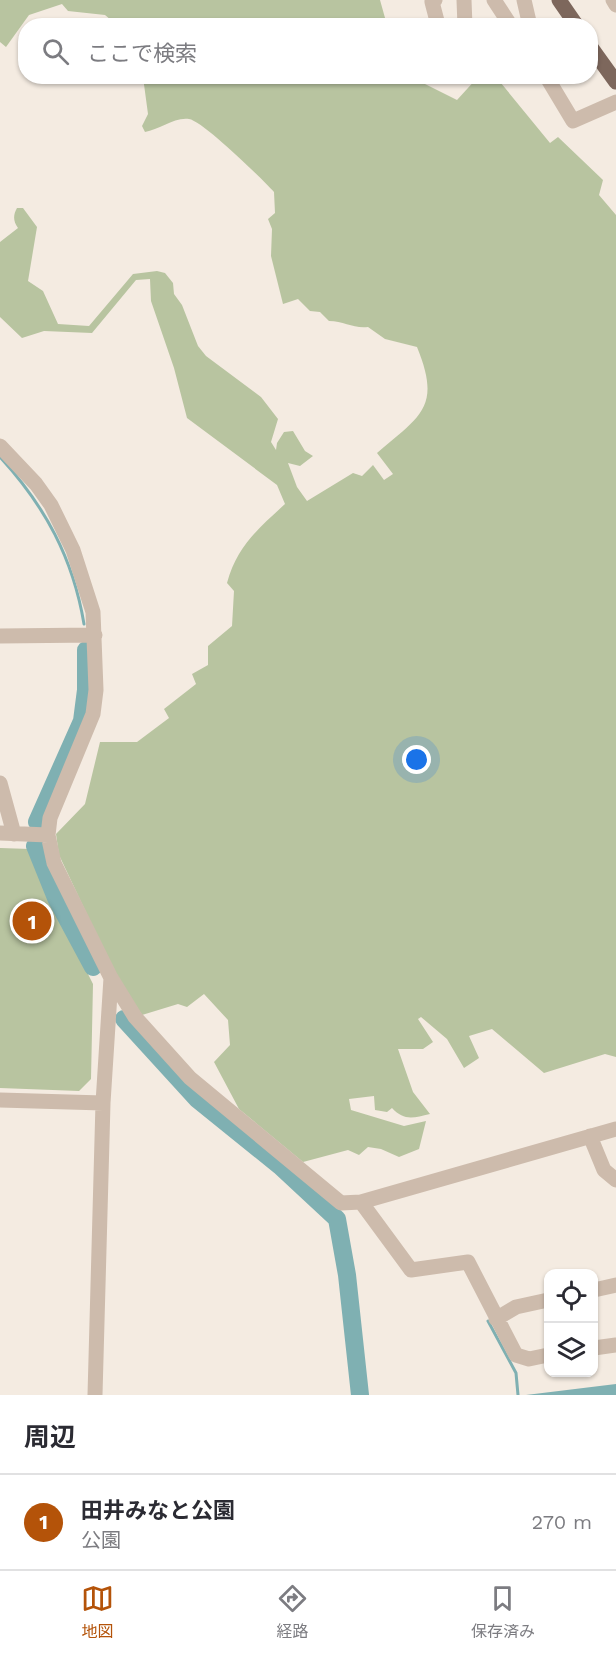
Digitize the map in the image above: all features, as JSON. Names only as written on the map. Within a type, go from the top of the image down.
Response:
[{"type":"main road","points":[[559,0],[571,18]]},
{"type":"main road","points":[[598,56],[616,82]]},
{"type":"street","points":[[435,0],[432,2],[437,18]]},
{"type":"street","points":[[464,0],[465,18]]},
{"type":"street","points":[[494,0],[506,18]]},
{"type":"street","points":[[524,0],[528,18]]},
{"type":"street","points":[[613,0],[616,4]]},
{"type":"street","points":[[551,84],[573,121],[616,102]]},
{"type":"street","points":[[0,446],[36,484],[63,526],[93,612],[95,635],[93,714],[50,818],[48,835],[54,863],[111,978],[135,1017],[190,1077],[335,1200],[348,1204],[616,1129]]},
{"type":"street","points":[[0,636],[95,635]]},
{"type":"street","points":[[0,783],[7,834],[48,835]]},
{"type":"street","points":[[95,1395],[103,1103],[111,978]]},
{"type":"street","points":[[0,1100],[103,1103]]},
{"type":"street","points":[[590,1136],[604,1170],[616,1180]]},
{"type":"street","points":[[361,1202],[411,1270],[468,1262],[516,1355],[530,1359],[544,1356]]},
{"type":"street","points":[[598,1289],[616,1285]]},
{"type":"street","points":[[496,1319],[516,1307],[544,1301]]},
{"type":"street","points":[[598,1347],[616,1345]]},
{"type":"green space","points":[[0,0],[380,0],[385,18],[109,18],[105,15],[68,11],[62,4],[29,15],[27,18],[18,18],[18,30],[6,47],[0,42]]},
{"type":"green space","points":[[144,84],[425,84],[457,100],[472,84],[502,84],[550,143],[558,137],[603,180],[599,195],[616,215],[616,1057],[605,1054],[544,1073],[492,1029],[469,1036],[479,1058],[464,1068],[447,1039],[421,1017],[418,1019],[433,1042],[423,1049],[398,1049],[413,1092],[430,1114],[405,1117],[392,1108],[387,1112],[375,1110],[374,1096],[349,1099],[351,1110],[404,1126],[426,1121],[419,1149],[399,1157],[381,1149],[368,1147],[359,1155],[348,1150],[303,1162],[239,1109],[214,1062],[230,1045],[228,1020],[204,994],[187,1007],[178,1004],[142,1015],[115,974],[59,855],[56,834],[85,804],[100,742],[137,742],[169,718],[164,709],[196,684],[192,674],[208,665],[208,646],[232,626],[234,591],[227,583],[236,559],[257,530],[285,504],[277,485],[187,418],[174,368],[151,301],[150,279],[136,280],[92,333],[44,331],[22,338],[0,317],[0,242],[18,228],[14,218],[17,208],[23,208],[37,227],[28,281],[43,291],[58,324],[89,326],[133,274],[157,271],[165,273],[173,283],[174,294],[182,305],[198,346],[206,356],[261,397],[278,419],[271,442],[276,450],[277,443],[284,432],[293,431],[305,451],[313,456],[300,466],[288,463],[297,487],[307,501],[353,473],[362,476],[373,465],[384,480],[393,474],[377,453],[415,419],[427,398],[424,368],[417,347],[385,339],[368,327],[329,321],[320,312],[310,311],[298,299],[283,304],[271,256],[272,229],[268,219],[275,213],[274,192],[232,151],[196,122],[183,119],[145,132],[142,126],[148,114]]},
{"type":"green space","points":[[0,848],[30,849],[91,971],[88,974],[93,984],[91,1079],[79,1091],[0,1088]]},
{"type":"water","points":[[616,1384],[616,1395],[526,1395]]},
{"type":"waterway","points":[[0,457],[31,494],[55,534],[73,577],[84,624]]},
{"type":"waterway","points":[[37,822],[82,721],[86,690],[86,650]]},
{"type":"waterway","points":[[35,846],[56,898],[93,967]]},
{"type":"waterway","points":[[124,1019],[197,1099],[280,1166],[337,1219],[347,1275],[360,1395]]},
{"type":"waterway","points":[[488,1321],[516,1373],[518,1395]]},
{"type":"place","name":"田井みなと公園","points":[[32,921]]}]
